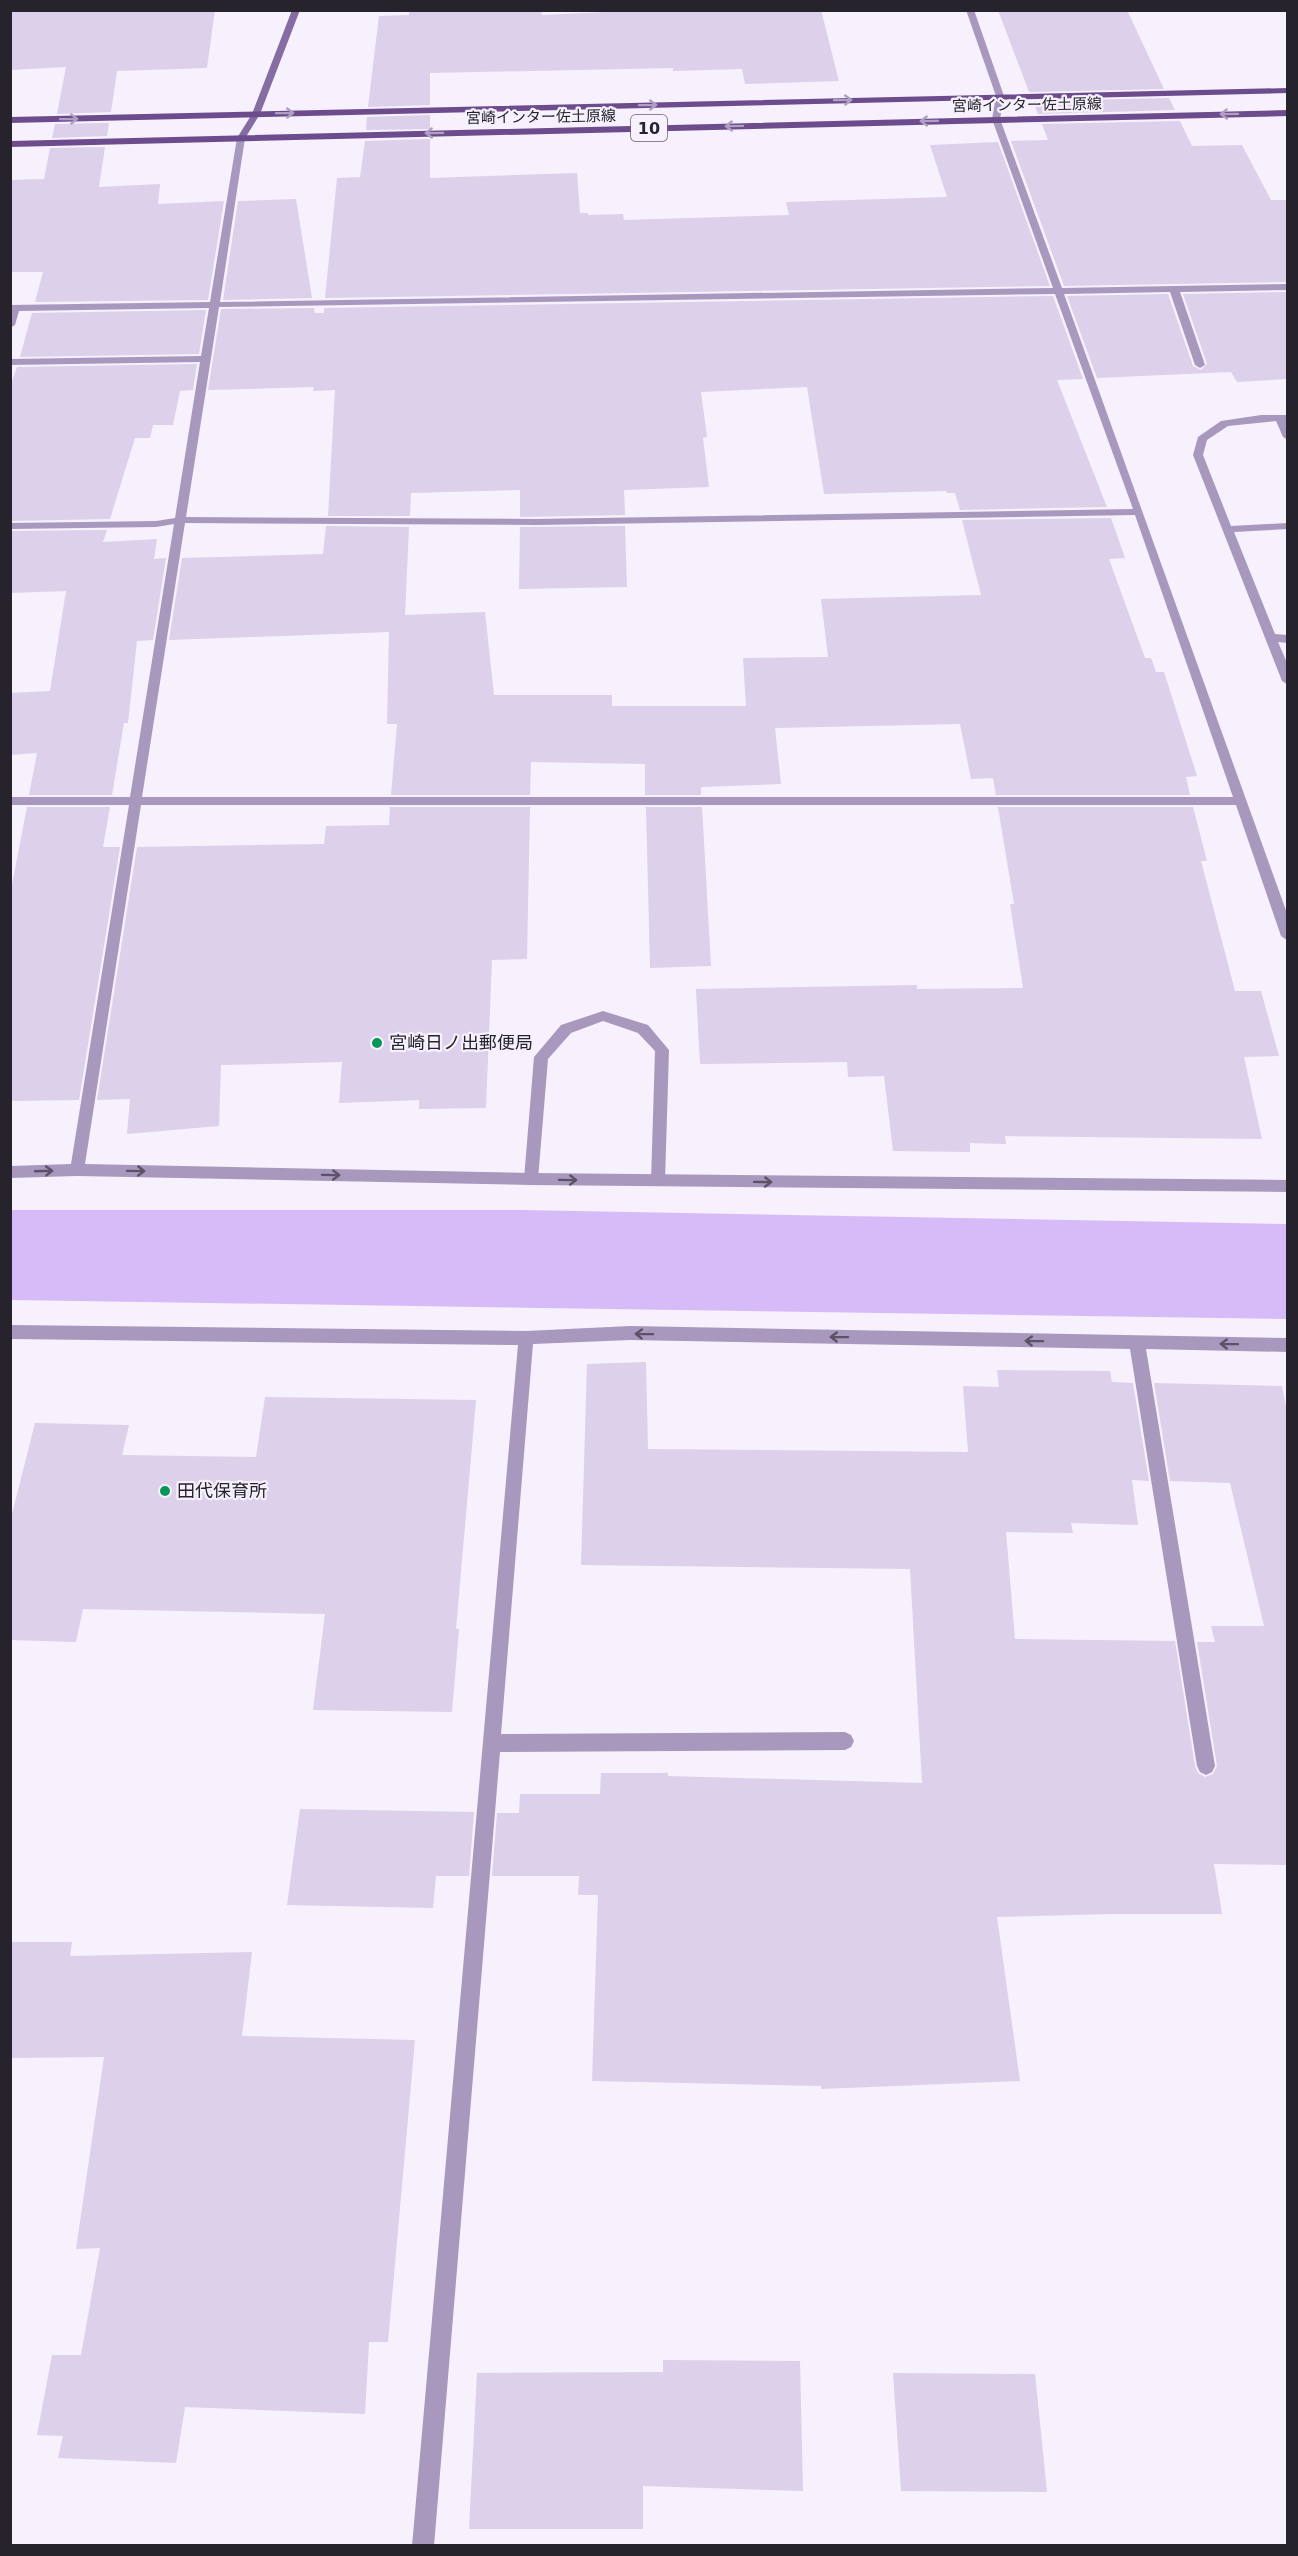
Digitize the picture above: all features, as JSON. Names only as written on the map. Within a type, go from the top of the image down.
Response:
[{"type":"main road","name":"宮崎インター佐土原線","points":[[10,120],[1287,90]]},
{"type":"main road","name":"宮崎インター佐土原線","points":[[10,144],[1287,113]]},
{"type":"street","points":[[77,1170],[242,138],[256,114],[296,10]]},
{"type":"street","points":[[970,10],[1000,96],[996,119],[1139,512],[1287,936]]},
{"type":"street","points":[[10,325],[13,308],[1287,287]]},
{"type":"street","points":[[1174,289],[1200,365]]},
{"type":"street","points":[[10,362],[206,358]]},
{"type":"street","points":[[1287,437],[1284,418],[1261,418],[1225,423],[1202,439],[1198,455],[1270,637],[1285,668],[1287,681]]},
{"type":"street","points":[[10,526],[156,524],[181,520],[536,522],[1139,512]]},
{"type":"street","points":[[1228,529],[1287,526]]},
{"type":"street","points":[[1270,637],[1287,639]]},
{"type":"street","points":[[10,801],[1240,801]]},
{"type":"street","points":[[531,1179],[541,1057],[566,1029],[603,1016],[644,1029],[662,1050],[658,1181]]},
{"type":"street","points":[[10,1172],[77,1170],[658,1181],[1287,1186]]},
{"type":"street","points":[[10,1332],[526,1338],[630,1334],[1287,1345]]},
{"type":"street","points":[[423,2546],[526,1338]]},
{"type":"street","points":[[1137,1342],[1206,1766]]},
{"type":"street","points":[[491,1743],[845,1741]]},
{"type":"shaded area","points":[[11,1210],[523,1210],[1287,1224],[1287,1319],[11,1300]]},
{"type":"building","points":[[10,10],[215,10],[207,68],[117,71],[111,112],[57,114],[66,67],[10,70]]},
{"type":"building","points":[[409,10],[541,10],[542,15],[648,10],[821,10],[839,81],[745,84],[742,69],[673,71],[673,68],[430,73],[430,105],[368,107],[379,16],[409,15]]},
{"type":"building","points":[[998,10],[1127,10],[1164,89],[1029,92]]},
{"type":"building","points":[[1169,98],[1175,110],[1038,114],[1033,101]]},
{"type":"building","points":[[430,115],[430,129],[366,130],[367,117]]},
{"type":"building","points":[[1180,121],[1192,146],[1242,145],[1271,200],[1287,200],[1287,282],[1064,286],[1011,141],[1048,140],[1042,124]]},
{"type":"building","points":[[109,123],[107,136],[52,138],[55,124]]},
{"type":"building","points":[[430,139],[430,178],[577,173],[580,213],[588,213],[588,215],[623,214],[624,220],[789,215],[786,202],[947,197],[930,145],[998,142],[1050,286],[325,298],[337,178],[360,177],[365,141]]},
{"type":"building","points":[[105,147],[99,187],[160,184],[158,204],[224,201],[208,300],[35,302],[43,272],[10,272],[10,180],[44,179],[50,148]]},
{"type":"building","points":[[296,199],[312,298],[223,300],[238,201]]},
{"type":"building","points":[[1287,292],[1287,379],[1237,382],[1231,372],[1097,378],[1067,296],[1168,294],[1193,366],[1201,370],[1207,364],[1183,294]]},
{"type":"building","points":[[1053,296],[1083,379],[1057,380],[1107,507],[960,510],[955,493],[946,491],[824,494],[807,387],[701,392],[707,437],[703,438],[709,487],[624,490],[625,515],[520,517],[520,490],[411,493],[410,516],[328,516],[335,390],[313,391],[314,387],[208,390],[221,309],[314,308],[315,313],[324,313],[324,308]]},
{"type":"building","points":[[206,310],[199,354],[20,357],[32,313]]},
{"type":"building","points":[[197,364],[193,390],[180,391],[173,425],[153,425],[150,438],[135,438],[110,519],[10,521],[10,387],[17,367]]},
{"type":"building","points":[[1111,518],[1125,558],[1109,559],[1145,658],[1151,658],[1156,672],[1164,672],[1197,776],[1186,777],[1190,795],[996,795],[993,778],[971,779],[960,724],[775,728],[781,784],[701,787],[701,795],[645,795],[645,764],[531,762],[530,795],[391,795],[397,724],[387,724],[389,632],[169,640],[182,558],[323,554],[326,526],[409,527],[405,615],[485,612],[494,695],[612,695],[612,706],[746,706],[743,658],[828,657],[821,599],[981,595],[962,520]]},
{"type":"building","points":[[625,526],[627,587],[519,589],[520,527]]},
{"type":"building","points":[[107,530],[103,542],[157,539],[154,559],[166,558],[153,640],[137,641],[128,723],[124,723],[112,795],[29,795],[37,753],[10,755],[10,693],[50,691],[66,591],[10,593],[10,531]]},
{"type":"building","points":[[27,807],[110,807],[103,847],[120,847],[79,1100],[10,1101],[10,895]]},
{"type":"building","points":[[390,807],[530,807],[527,959],[492,960],[486,1108],[419,1109],[419,1100],[339,1103],[342,1062],[221,1065],[219,1126],[127,1134],[130,1099],[97,1100],[137,847],[324,844],[326,826],[389,825]]},
{"type":"building","points":[[646,807],[702,807],[711,966],[650,968]]},
{"type":"building","points":[[998,807],[1193,807],[1207,861],[1201,861],[1235,991],[1261,991],[1279,1056],[1244,1057],[1262,1139],[1005,1136],[1006,1144],[970,1143],[970,1152],[893,1151],[884,1076],[848,1077],[847,1062],[700,1064],[696,989],[917,985],[917,989],[1023,988],[1010,904],[1014,904]]},
{"type":"building","points":[[646,1362],[648,1449],[968,1452],[963,1386],[999,1387],[997,1370],[1110,1371],[1112,1382],[1133,1383],[1149,1481],[1132,1480],[1138,1525],[1071,1523],[1073,1533],[1006,1532],[1015,1639],[1175,1641],[1195,1766],[1198,1773],[1205,1777],[1213,1774],[1217,1766],[1197,1642],[1215,1642],[1211,1626],[1264,1626],[1230,1483],[1170,1481],[1154,1383],[1282,1386],[1287,1412],[1287,1865],[1214,1864],[1222,1914],[997,1917],[1020,2081],[821,2089],[821,2086],[592,2081],[598,1895],[578,1895],[579,1876],[492,1876],[497,1813],[519,1813],[520,1794],[600,1794],[601,1773],[668,1773],[668,1776],[922,1783],[910,1569],[581,1565],[587,1364]]},
{"type":"building","points":[[265,1397],[476,1400],[456,1629],[459,1629],[452,1712],[313,1710],[325,1614],[83,1609],[76,1642],[10,1640],[10,1522],[35,1423],[129,1425],[122,1455],[256,1457]]},
{"type":"building","points":[[300,1809],[474,1812],[469,1876],[436,1876],[433,1908],[287,1905]]},
{"type":"building","points":[[10,1942],[72,1942],[70,1956],[252,1952],[242,2036],[415,2040],[388,2342],[369,2342],[365,2414],[185,2407],[176,2463],[58,2458],[63,2436],[37,2435],[52,2355],[81,2355],[100,2248],[76,2249],[104,2057],[10,2058]]},
{"type":"building","points":[[663,2360],[800,2361],[803,2491],[643,2486],[643,2529],[469,2529],[477,2373],[663,2372]]},
{"type":"building","points":[[893,2373],[1035,2374],[1047,2492],[901,2491]]},
{"type":"place","name":"宮崎日ノ出郵便局","points":[[377,1043]]},
{"type":"place","name":"田代保育所","points":[[165,1491]]}]
